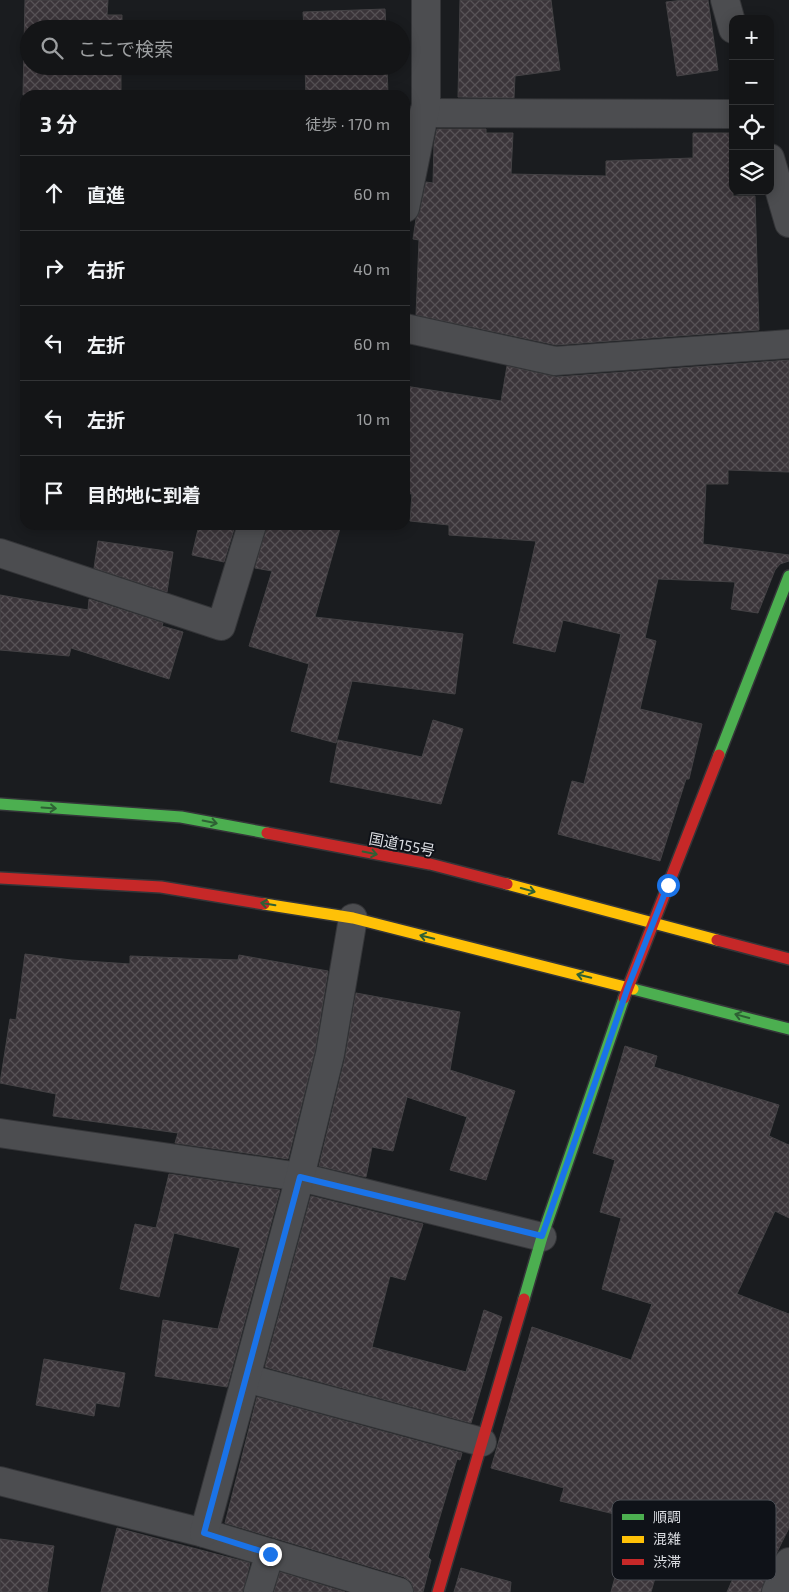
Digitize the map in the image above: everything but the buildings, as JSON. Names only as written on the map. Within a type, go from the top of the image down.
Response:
[{"type":"main road","points":[[438,1592],[542,1236],[628,987],[789,576]]},
{"type":"main road","name":"国道155号","points":[[0,804],[181,817],[430,864],[789,959]]},
{"type":"main road","points":[[0,878],[161,887],[354,918],[789,1029]]},
{"type":"street","points":[[410,183],[426,105],[426,0]]},
{"type":"street","points":[[724,0],[729,16]]},
{"type":"street","points":[[424,113],[729,114]]},
{"type":"street","points":[[774,172],[789,223]]},
{"type":"street","points":[[410,329],[556,362],[789,344]]},
{"type":"street","points":[[0,553],[221,626],[250,530]]},
{"type":"street","points":[[204,1533],[300,1177],[330,1054],[354,918]]},
{"type":"street","points":[[0,1133],[300,1177],[542,1236]]},
{"type":"street","points":[[246,1378],[482,1442]]},
{"type":"street","points":[[0,1481],[204,1533],[399,1592]]},
{"type":"street","points":[[258,1592],[270,1554]]},
{"type":"street","points":[[776,1592],[789,1562]]},
{"type":"traffic: fast","points":[[719,755],[789,576]]},
{"type":"traffic: fast","points":[[0,804],[181,817],[267,833]]},
{"type":"traffic: fast","points":[[633,989],[789,1029]]},
{"type":"traffic: fast","points":[[524,1299],[542,1237],[624,998]]},
{"type":"traffic: slow","points":[[507,884],[717,940]]},
{"type":"traffic: slow","points":[[264,904],[353,918],[633,989]]},
{"type":"traffic: jam","points":[[624,998],[719,755]]},
{"type":"traffic: jam","points":[[267,833],[430,864],[507,884]]},
{"type":"traffic: jam","points":[[0,878],[161,887],[264,904]]},
{"type":"traffic: jam","points":[[717,940],[789,959]]},
{"type":"traffic: jam","points":[[438,1592],[524,1299]]},
{"type":"route","points":[[270,1554],[204,1533],[300,1177],[542,1236],[628,987],[668,885]]}]
